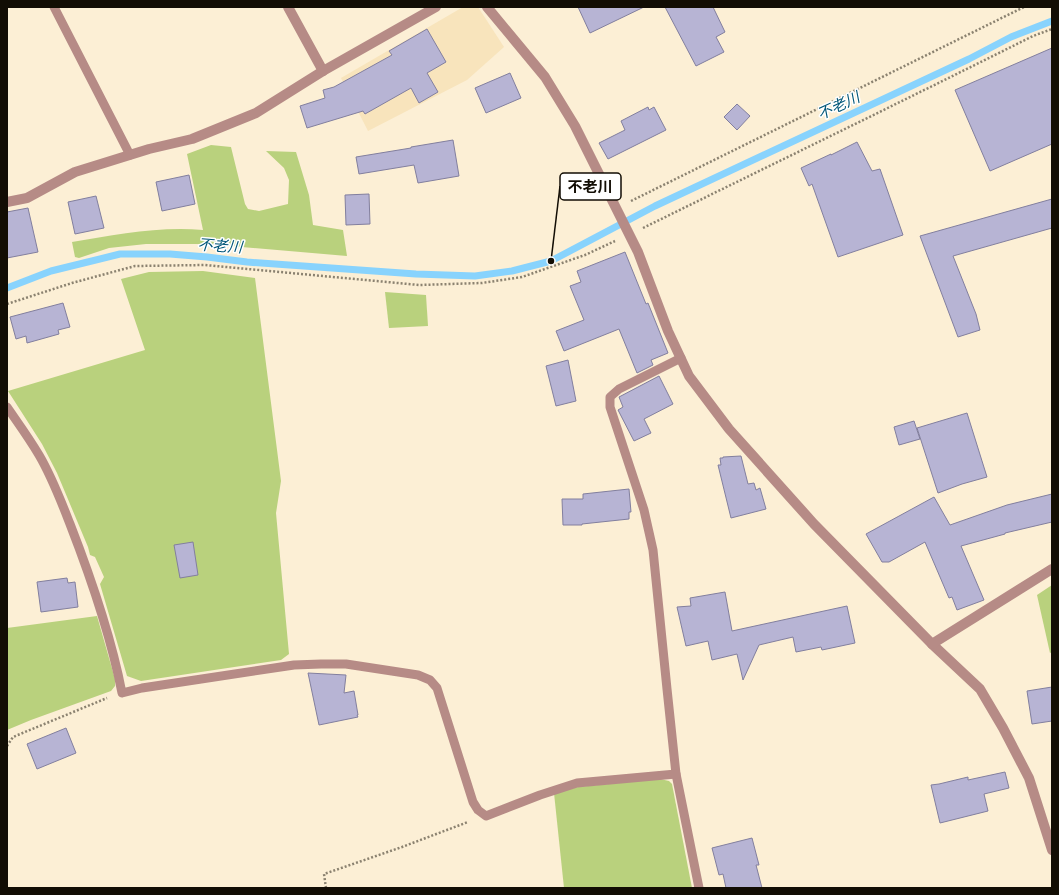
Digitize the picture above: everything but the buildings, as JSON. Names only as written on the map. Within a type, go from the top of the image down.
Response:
[{"type":"street","points":[[288,7],[323,70]]},
{"type":"street","points":[[7,202],[27,198],[75,172],[130,155],[192,139],[256,113],[323,70],[436,7]]},
{"type":"street","points":[[487,7],[545,77],[575,126],[638,252],[668,331],[689,376],[729,429],[814,524],[932,644],[980,689],[1003,728],[1029,778],[1052,850]]},
{"type":"street","points":[[932,644],[1052,569]]},
{"type":"lane","points":[[54,7],[130,155]]},
{"type":"lane","points":[[681,358],[619,389],[610,397],[610,407],[644,510],[654,550],[666,689],[676,774],[699,888]]},
{"type":"lane","points":[[7,407],[39,456],[59,495],[94,589],[118,671],[122,693],[142,688],[294,665],[346,664],[418,675],[430,680],[437,688],[473,802],[478,810],[486,816],[540,795],[577,783],[676,774]]},
{"type":"path","points":[[628,202],[1024,7]]},
{"type":"path","points":[[7,304],[72,283],[135,266],[205,265],[418,285],[482,283],[522,277],[585,255],[1033,36],[1052,29]]},
{"type":"path","points":[[7,746],[13,736],[122,693]]},
{"type":"path","points":[[326,888],[324,874],[486,816]]},
{"type":"shaded area","points":[[463,7],[478,7],[504,47],[467,80],[368,131],[341,78]]},
{"type":"green space","points":[[211,145],[231,147],[245,204],[248,209],[259,211],[288,204],[289,180],[284,168],[266,151],[296,152],[309,195],[313,225],[343,230],[347,256],[207,244],[146,244],[109,248],[79,258],[75,257],[72,242],[154,230],[203,230],[187,154]]},
{"type":"green space","points":[[203,271],[255,278],[281,481],[276,513],[289,654],[281,660],[141,681],[127,676],[100,584],[104,577],[95,557],[90,555],[57,473],[42,444],[8,391],[145,350],[121,279],[149,272]]},
{"type":"green space","points":[[385,292],[426,295],[428,326],[389,328]]},
{"type":"green space","points":[[1052,585],[1052,652],[1050,653],[1037,595]]},
{"type":"green space","points":[[97,616],[115,679],[115,686],[111,691],[7,730],[7,628]]},
{"type":"green space","points":[[660,779],[669,781],[672,784],[692,888],[564,888],[554,793],[578,787]]},
{"type":"waterway","name":"不老川","points":[[7,288],[51,271],[120,254],[170,254],[247,262],[416,274],[475,276],[512,271],[551,261],[655,206],[969,59],[1011,37],[1052,21]]},
{"type":"place","name":"不老川","points":[[551,261]]}]
